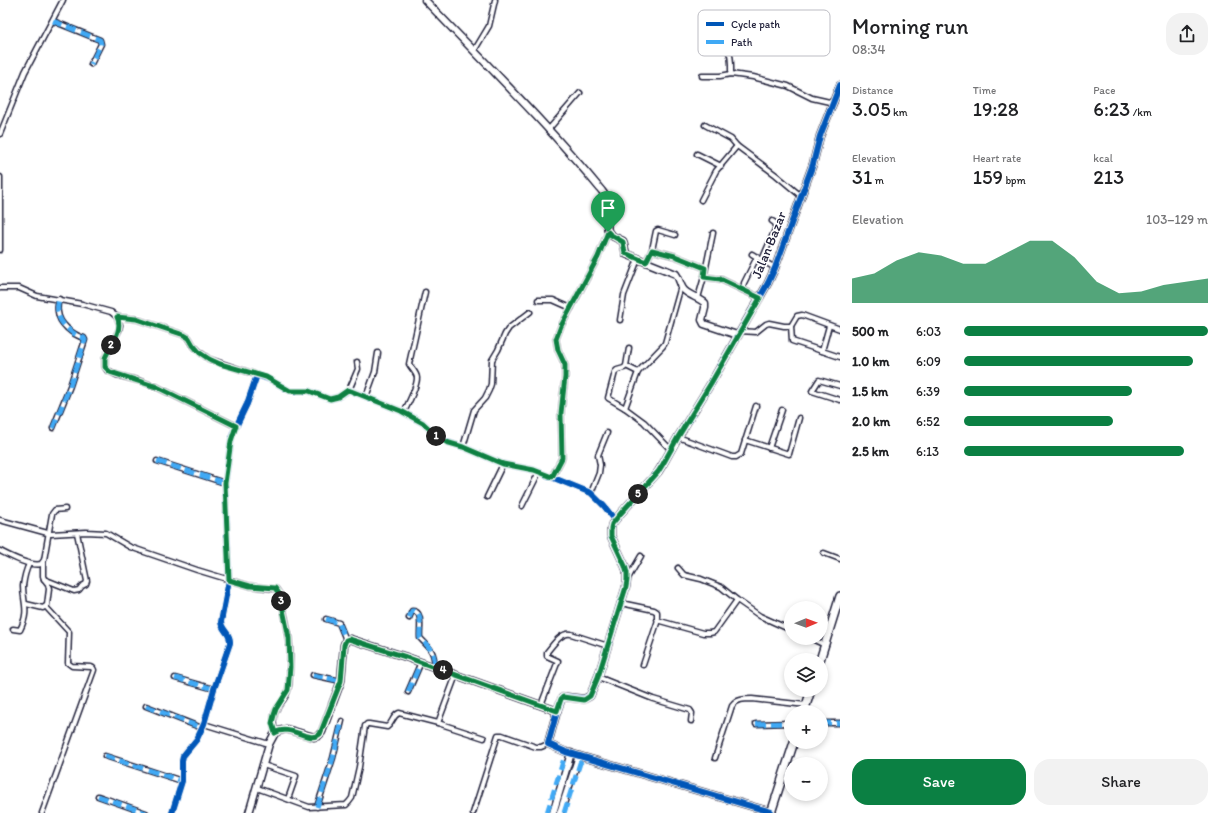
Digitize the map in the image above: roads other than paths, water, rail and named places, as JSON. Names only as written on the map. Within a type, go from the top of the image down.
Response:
[{"type":"main road","points":[[828,635],[840,596]]},
{"type":"main road","points":[[822,653],[825,645]]},
{"type":"main road","points":[[771,813],[792,749]]},
{"type":"street","points":[[0,134],[25,72],[63,0]]},
{"type":"street","points":[[425,0],[588,174],[607,198],[609,205],[607,226],[608,232],[598,257],[561,326],[556,339],[558,350],[565,365],[565,377],[561,413],[562,458],[552,477]]},
{"type":"street","points":[[474,51],[489,26],[495,0]]},
{"type":"street","points":[[53,20],[100,40],[101,44],[91,64]]},
{"type":"street","points":[[730,74],[731,56]]},
{"type":"street","points":[[702,76],[720,76],[730,74],[753,77],[788,86],[812,98],[834,103]]},
{"type":"street","name":"Jalan Bazar","points":[[615,520],[658,472],[671,450],[681,438],[738,333],[760,298],[775,268],[813,164],[820,136],[840,85]]},
{"type":"street","points":[[548,130],[580,93]]},
{"type":"street","points":[[0,120],[5,122]]},
{"type":"street","points":[[705,125],[731,139],[737,146],[801,196]]},
{"type":"street","points":[[701,200],[716,171],[737,146]]},
{"type":"street","points":[[697,154],[721,166]]},
{"type":"street","points":[[0,177],[0,250]]},
{"type":"street","points":[[762,260],[776,227],[775,223],[772,221]]},
{"type":"street","points":[[646,262],[652,250],[656,231],[675,235]]},
{"type":"street","points":[[608,232],[623,242],[626,254],[676,274],[685,291],[698,298],[706,305],[702,320],[704,324],[738,333],[756,332],[768,323],[791,326]]},
{"type":"street","points":[[698,298],[713,233]]},
{"type":"street","points":[[652,250],[675,256],[705,268]]},
{"type":"street","points":[[752,254],[775,268]]},
{"type":"street","points":[[743,290],[744,283],[756,257]]},
{"type":"street","points":[[620,320],[624,296],[638,259]]},
{"type":"street","points":[[704,277],[720,279],[760,298]]},
{"type":"street","points":[[625,408],[638,372],[665,344],[681,284]]},
{"type":"street","points":[[0,288],[19,288],[37,296],[59,299],[111,312],[117,317],[120,325],[105,358],[104,363],[107,370],[117,375],[157,387],[236,426]]},
{"type":"street","points":[[404,412],[416,386],[416,374],[409,364],[425,292]]},
{"type":"street","points":[[53,428],[70,386],[85,340],[66,327],[60,319],[57,310],[59,299]]},
{"type":"street","points":[[538,300],[553,300],[571,308]]},
{"type":"street","points":[[463,447],[474,410],[485,398],[489,390],[491,384],[492,360],[509,328],[530,312]]},
{"type":"street","points":[[840,329],[802,315],[797,316],[791,326],[792,342],[840,356]]},
{"type":"street","points":[[117,317],[136,319],[184,335],[189,338],[200,353],[209,359],[272,380],[290,391],[309,391],[330,399],[338,397],[349,390],[358,369],[357,362]]},
{"type":"street","points":[[822,351],[829,326]]},
{"type":"street","points":[[629,348],[626,366],[616,371],[608,397],[644,422],[671,450]]},
{"type":"street","points":[[366,397],[375,372],[378,353]]},
{"type":"street","points":[[626,366],[638,372]]},
{"type":"street","points":[[172,813],[182,781],[183,756],[197,739],[203,726],[231,640],[229,634],[221,626],[229,580],[225,483],[231,441],[236,426],[247,404],[257,375]]},
{"type":"street","points":[[840,386],[819,380],[812,391],[840,400]]},
{"type":"street","points":[[349,390],[404,412],[423,423],[441,439],[503,464],[539,472],[591,494],[604,506],[615,520],[611,528],[611,532],[614,543],[625,566],[627,580]]},
{"type":"street","points":[[681,438],[732,457],[736,457],[740,454],[756,406]]},
{"type":"street","points":[[769,448],[782,410]]},
{"type":"street","points":[[745,440],[789,454],[800,418]]},
{"type":"street","points":[[591,494],[599,473],[600,465],[598,455],[607,433]]},
{"type":"street","points":[[157,462],[225,483]]},
{"type":"street","points":[[487,497],[503,464]]},
{"type":"street","points":[[522,506],[539,472]]},
{"type":"street","points":[[46,607],[49,589],[42,572],[53,511],[65,509]]},
{"type":"street","points":[[0,520],[49,533],[106,533],[130,546],[197,570],[250,586],[275,588],[280,595],[289,638],[289,684],[288,690],[274,715],[272,723],[275,733],[263,765],[249,813]]},
{"type":"street","points":[[44,579],[74,591],[79,590],[86,584],[87,581],[77,533]]},
{"type":"street","points":[[0,551],[35,566],[43,563]]},
{"type":"street","points":[[824,553],[840,559]]},
{"type":"street","points":[[548,744],[549,736],[561,699],[563,697],[584,700],[592,692],[608,646],[627,580],[642,556]]},
{"type":"street","points":[[13,629],[21,629],[25,617],[26,604],[23,586],[29,564]]},
{"type":"street","points":[[678,568],[684,575],[721,586],[737,600],[760,616],[784,627]]},
{"type":"street","points":[[658,620],[703,633],[714,632],[737,600]]},
{"type":"street","points":[[621,603],[654,610],[657,612],[658,620],[643,665]]},
{"type":"street","points":[[26,604],[41,608],[46,607]]},
{"type":"street","points":[[42,813],[94,670],[91,667],[72,666],[68,663],[69,632],[46,607]]},
{"type":"street","points":[[409,618],[414,610],[420,616],[420,638],[431,648],[434,653],[435,667]]},
{"type":"street","points":[[275,733],[286,730],[314,737],[318,736],[322,732],[341,681],[346,640],[339,623],[326,619]]},
{"type":"street","points":[[541,705],[558,661],[547,656],[547,652],[563,635],[567,633],[608,646]]},
{"type":"street","points":[[346,640],[350,639],[421,662],[557,711]]},
{"type":"street","points":[[408,692],[421,662]]},
{"type":"street","points":[[313,675],[341,681]]},
{"type":"street","points":[[438,723],[456,675]]},
{"type":"street","points":[[598,677],[653,699],[690,710],[692,713],[691,721]]},
{"type":"street","points":[[175,678],[214,689]]},
{"type":"street","points":[[715,758],[734,702],[743,699],[752,699],[784,705]]},
{"type":"street","points":[[146,706],[203,726],[270,744]]},
{"type":"street","points":[[257,788],[309,807],[344,806],[350,802],[352,798],[366,724],[387,727],[394,716],[399,713],[438,723],[484,738]]},
{"type":"street","points":[[317,807],[333,758],[342,721]]},
{"type":"street","points":[[756,724],[784,723]]},
{"type":"street","points":[[828,723],[840,723]]},
{"type":"street","points":[[473,813],[498,735],[502,735],[536,747],[541,747],[548,744],[579,756],[771,813]]},
{"type":"street","points":[[553,813],[571,753]]},
{"type":"street","points":[[106,756],[182,781]]},
{"type":"street","points":[[560,813],[579,756]]},
{"type":"street","points":[[263,765],[296,776],[288,799]]},
{"type":"street","points":[[98,796],[146,813]]}]
